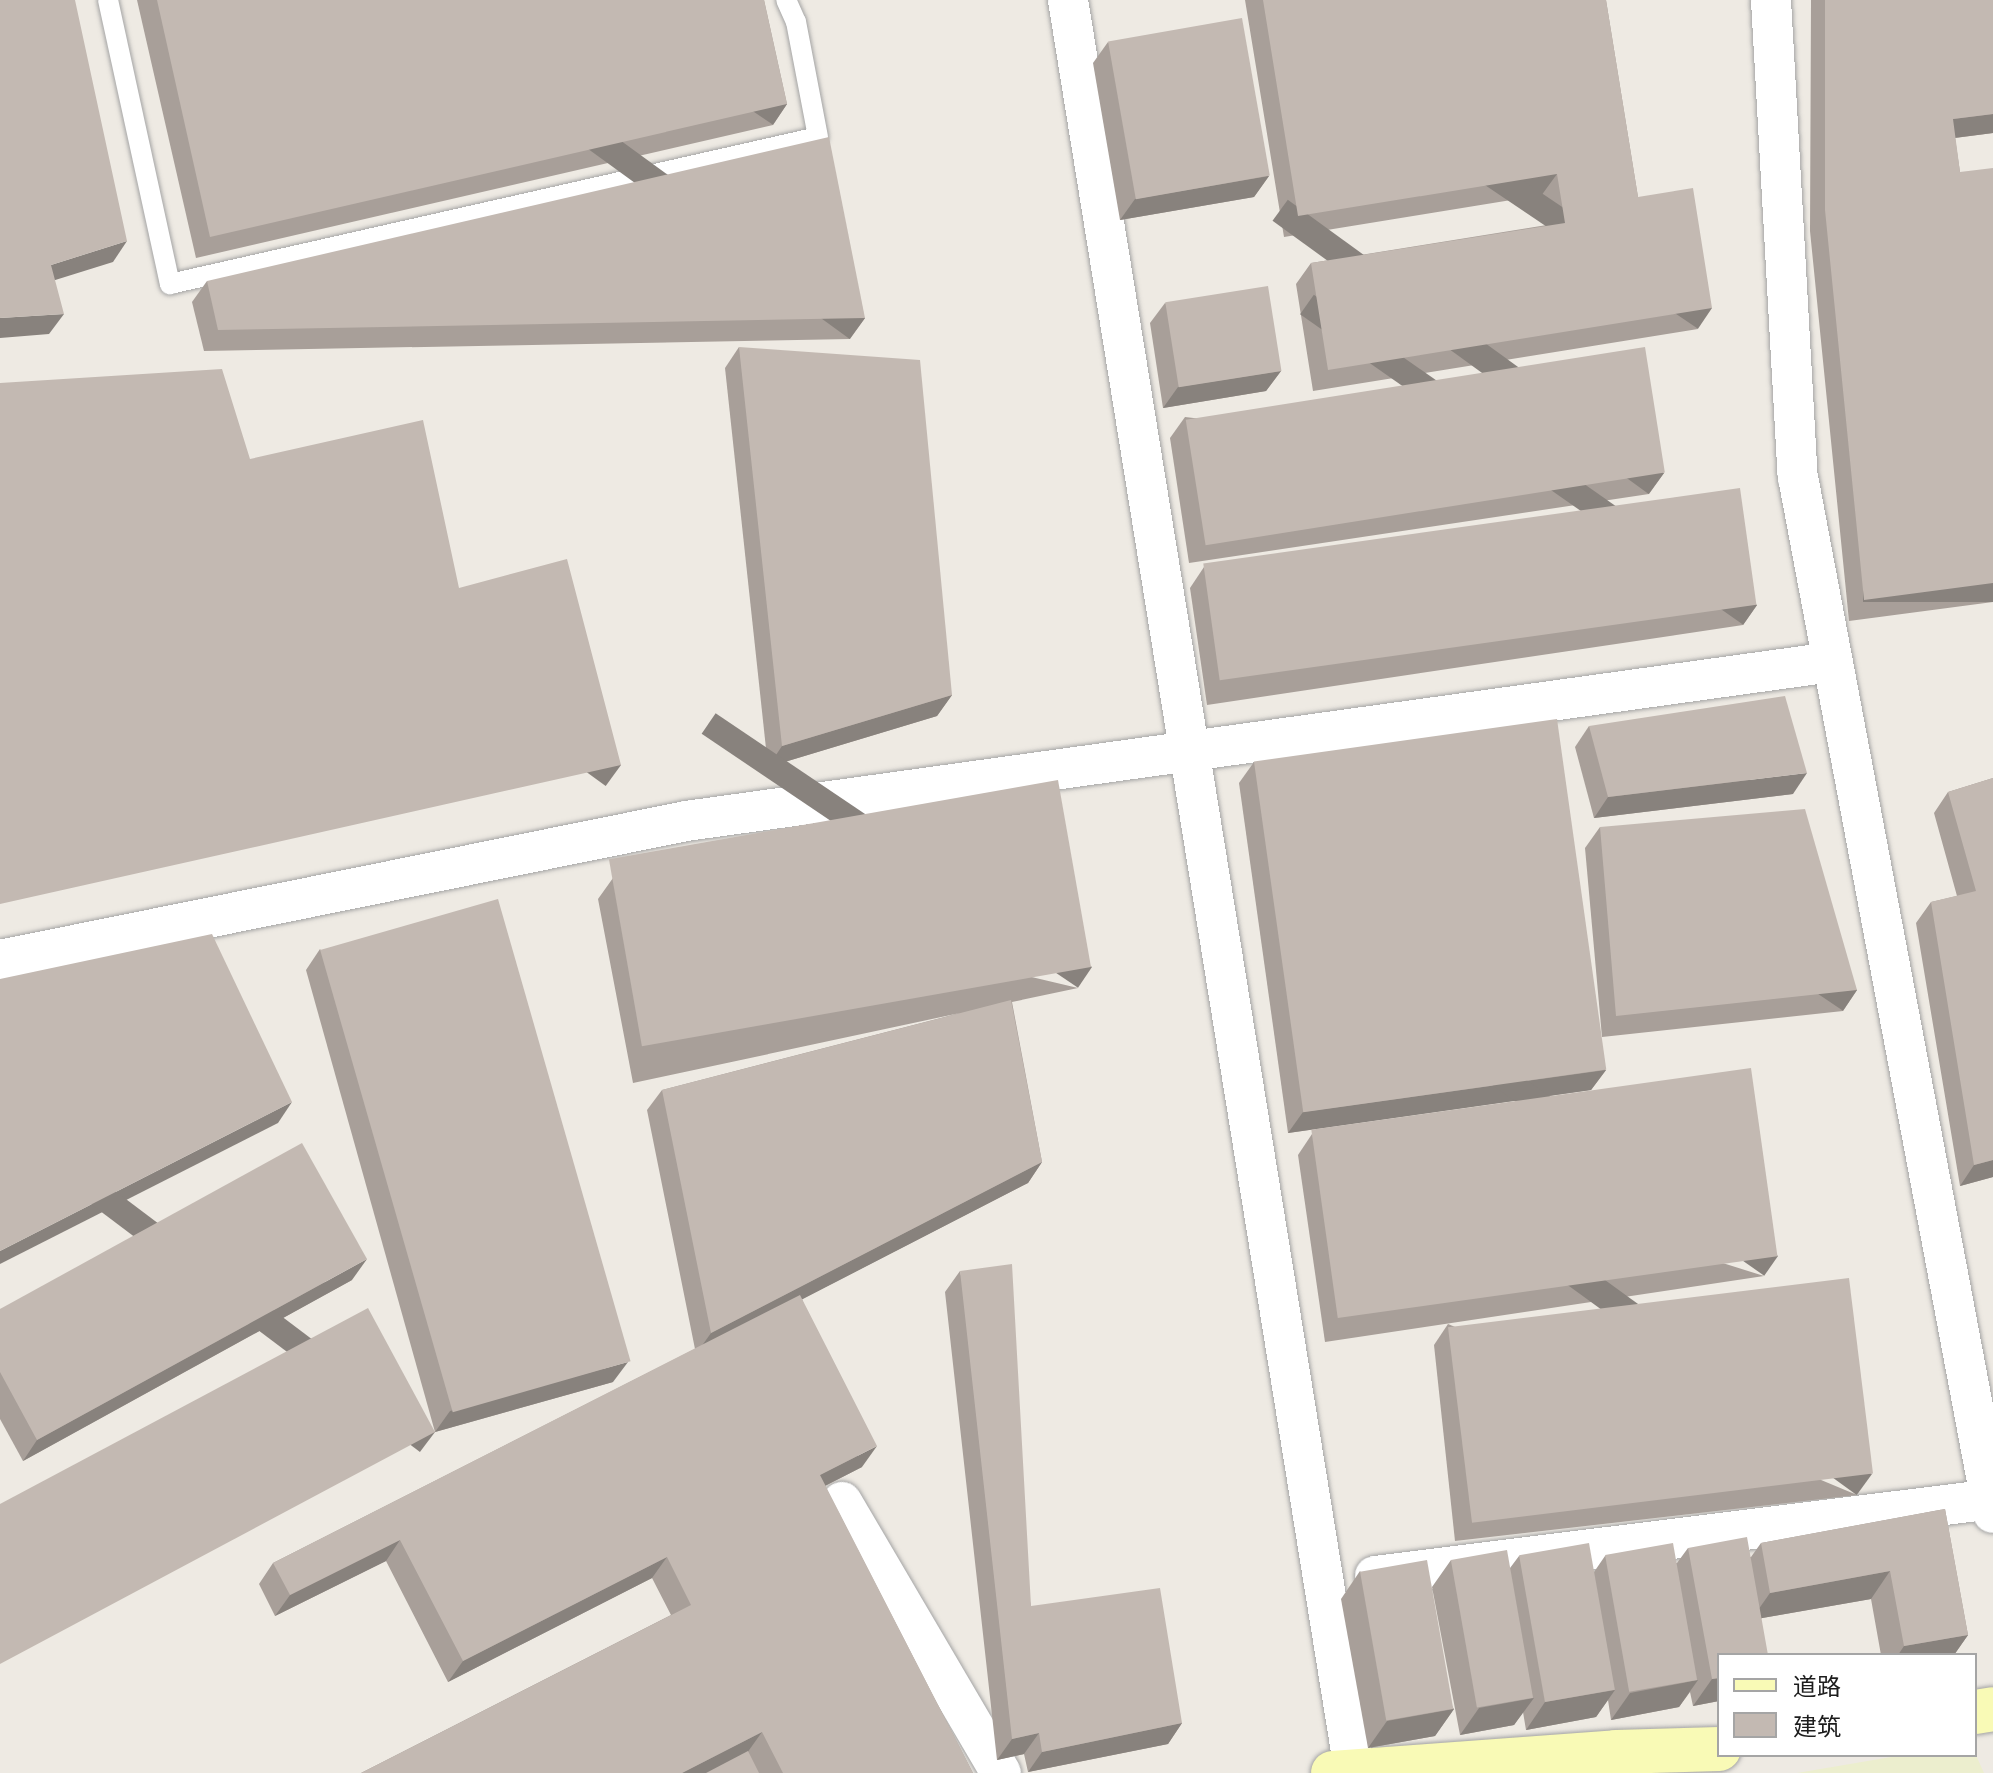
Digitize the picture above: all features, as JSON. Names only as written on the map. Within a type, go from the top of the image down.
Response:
[{"type":"main road","points":[[1343,1771],[1616,1752],[1717,1749]]},
{"type":"street","points":[[1068,0],[1323,1583],[1343,1771]]},
{"type":"street","points":[[1323,1583],[1992,1504],[1798,477],[1771,0]]},
{"type":"street","points":[[0,960],[686,821],[1832,662]]},
{"type":"street","points":[[842,1502],[1001,1773]]},
{"type":"lane","points":[[108,0],[170,284],[818,137],[796,22],[786,0]]},
{"type":"green space","points":[[1891,1757],[1977,1757],[1984,1773],[1797,1773]]},
{"type":"building","points":[[0,0],[75,0],[127,241],[51,265],[64,314],[0,318]]},
{"type":"building","points":[[157,0],[764,0],[787,104],[210,237]]},
{"type":"building","points":[[1263,0],[1606,0],[1638,197],[1693,188],[1712,308],[1328,370],[1311,263],[1565,223],[1557,174],[1298,216]]},
{"type":"building","points":[[1825,0],[1993,0],[1993,114],[1953,119],[1960,172],[1993,168],[1993,583],[1864,600],[1825,210]]},
{"type":"building","points":[[1242,18],[1270,176],[1136,199],[1108,42]]},
{"type":"building","points":[[829,137],[865,318],[218,330],[207,281]]},
{"type":"building","points":[[1268,286],[1281,371],[1179,387],[1165,302]]},
{"type":"building","points":[[739,347],[920,360],[952,695],[782,746]]},
{"type":"building","points":[[1645,347],[1665,472],[1206,545],[1186,420]]},
{"type":"building","points":[[222,369],[250,459],[423,420],[459,588],[567,559],[621,765],[0,904],[0,383]]},
{"type":"building","points":[[1740,488],[1756,605],[1220,680],[1203,563]]},
{"type":"building","points":[[1785,696],[1807,773],[1608,797],[1589,726]]},
{"type":"building","points":[[1557,719],[1606,1070],[1303,1112],[1254,762]]},
{"type":"building","points":[[1993,778],[1993,1160],[1974,1165],[1931,902],[1976,891],[1948,792]]},
{"type":"building","points":[[1058,780],[1091,967],[642,1046],[609,859]]},
{"type":"building","points":[[1805,809],[1857,990],[1616,1016],[1600,827]]},
{"type":"building","points":[[498,899],[631,1361],[453,1412],[320,950]]},
{"type":"building","points":[[212,934],[292,1102],[0,1251],[0,979]]},
{"type":"building","points":[[1011,1000],[1042,1162],[711,1333],[662,1090]]},
{"type":"building","points":[[1751,1068],[1777,1256],[1338,1318],[1311,1130]]},
{"type":"building","points":[[302,1143],[367,1259],[37,1440],[0,1372],[0,1309]]},
{"type":"building","points":[[1012,1264],[1031,1606],[1160,1588],[1182,1723],[1042,1752],[1039,1733],[1012,1739],[960,1271]]},
{"type":"building","points":[[1849,1278],[1873,1474],[1472,1523],[1448,1327]]},
{"type":"building","points":[[800,1295],[877,1446],[820,1475],[973,1773],[783,1773],[762,1732],[682,1773],[361,1773],[691,1605],[667,1557],[463,1661],[400,1540],[290,1595],[273,1563]]},
{"type":"building","points":[[368,1308],[435,1432],[0,1664],[0,1504]]},
{"type":"building","points":[[1945,1509],[1968,1635],[1904,1646],[1890,1571],[1770,1593],[1761,1543]]},
{"type":"building","points":[[1747,1537],[1768,1653],[1717,1653],[1717,1678],[1712,1679],[1688,1548]]},
{"type":"building","points":[[1589,1543],[1615,1690],[1545,1702],[1519,1555]]},
{"type":"building","points":[[1673,1543],[1697,1680],[1629,1692],[1605,1555]]},
{"type":"building","points":[[1507,1550],[1533,1698],[1477,1708],[1451,1560]]},
{"type":"building","points":[[1427,1560],[1453,1709],[1386,1721],[1360,1572]]},
{"type":"building","points":[[748,1751],[759,1773],[706,1773]]}]
